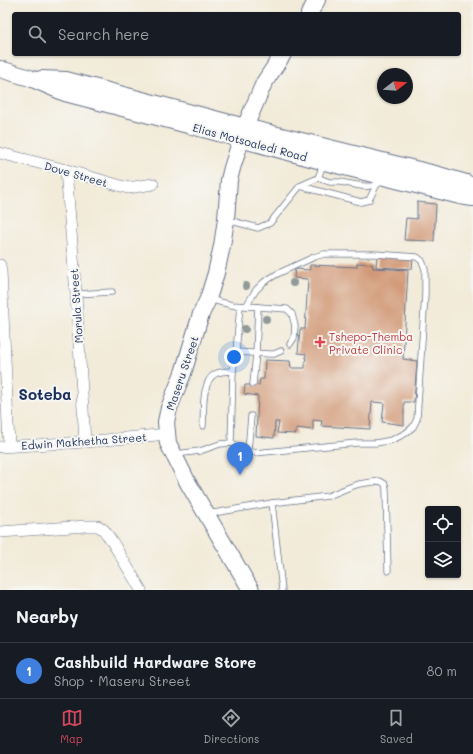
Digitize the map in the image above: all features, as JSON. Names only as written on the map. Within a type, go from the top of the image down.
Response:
[{"type":"main road","points":[[310,12],[316,0]]},
{"type":"main road","name":"Maseru Street","points":[[251,590],[173,455],[168,443],[166,422],[169,408],[183,373],[208,299],[220,254],[226,219],[229,180],[243,133],[264,83],[282,56]]},
{"type":"main road","name":"Elias Motsoaledi Road","points":[[0,69],[30,78],[66,80],[243,133],[381,181],[473,198]]},
{"type":"main road","name":"Elias Motsoaledi Road","points":[[243,133],[435,174],[466,183],[473,187]]},
{"type":"street","name":"Dove Street","points":[[0,153],[128,188],[153,184]]},
{"type":"street","name":"Morula Street","points":[[66,170],[76,294],[85,442]]},
{"type":"street","points":[[0,265],[2,279],[4,446]]},
{"type":"street","name":"Edwin Makhetha Street","points":[[4,446],[85,442],[167,434]]},
{"type":"street","points":[[0,532],[98,526],[102,528],[109,536],[141,590]]},
{"type":"lane","points":[[318,178],[324,162]]},
{"type":"lane","points":[[226,219],[258,228],[270,223],[300,186],[318,178],[329,182],[338,182],[364,187],[381,181]]},
{"type":"lane","points":[[300,186],[360,202],[369,200],[381,181]]},
{"type":"lane","points":[[173,455],[200,451],[220,444],[230,443],[255,453],[357,443],[376,443],[392,440],[406,433],[413,427],[417,419],[425,294],[425,269],[422,261],[417,257],[375,254],[324,254],[277,274],[264,282],[256,290],[246,306]]},
{"type":"lane","points":[[76,294],[112,292]]},
{"type":"lane","points":[[208,299],[240,306],[287,309],[292,314],[295,326],[294,338],[290,344]]},
{"type":"lane","points":[[230,443],[234,371],[240,306]]},
{"type":"lane","points":[[253,384],[258,307]]},
{"type":"lane","points":[[236,352],[274,354],[281,351]]},
{"type":"lane","points":[[203,426],[207,381],[213,375],[222,372],[234,371]]},
{"type":"lane","points":[[248,451],[250,416]]},
{"type":"lane","points":[[206,514],[272,503],[328,496],[359,484],[380,481],[385,484],[386,489],[388,571]]},
{"type":"lane","points":[[272,503],[282,590]]},
{"type":"building","points":[[417,202],[436,204],[434,241],[404,240],[406,218],[417,219]]},
{"type":"building","points":[[377,257],[413,258],[412,269],[376,267]]},
{"type":"building","points":[[357,263],[372,264],[373,268],[408,270],[403,359],[417,361],[414,402],[404,402],[404,425],[382,422],[384,403],[372,402],[370,429],[321,426],[322,421],[313,420],[313,430],[296,428],[296,434],[277,433],[279,422],[275,422],[274,438],[256,436],[258,396],[244,394],[245,385],[259,385],[260,379],[264,379],[265,360],[290,361],[291,368],[305,368],[306,354],[298,353],[300,329],[305,329],[308,279],[294,278],[295,269],[310,270],[310,265],[357,267]]},
{"type":"place","name":"Tshepo-Themba Private Clinic","points":[[320,342]]},
{"type":"place","name":"Cashbuild Hardware Store","points":[[240,475]]},
{"type":"district","name":"Soteba","points":[[45,394]]}]
